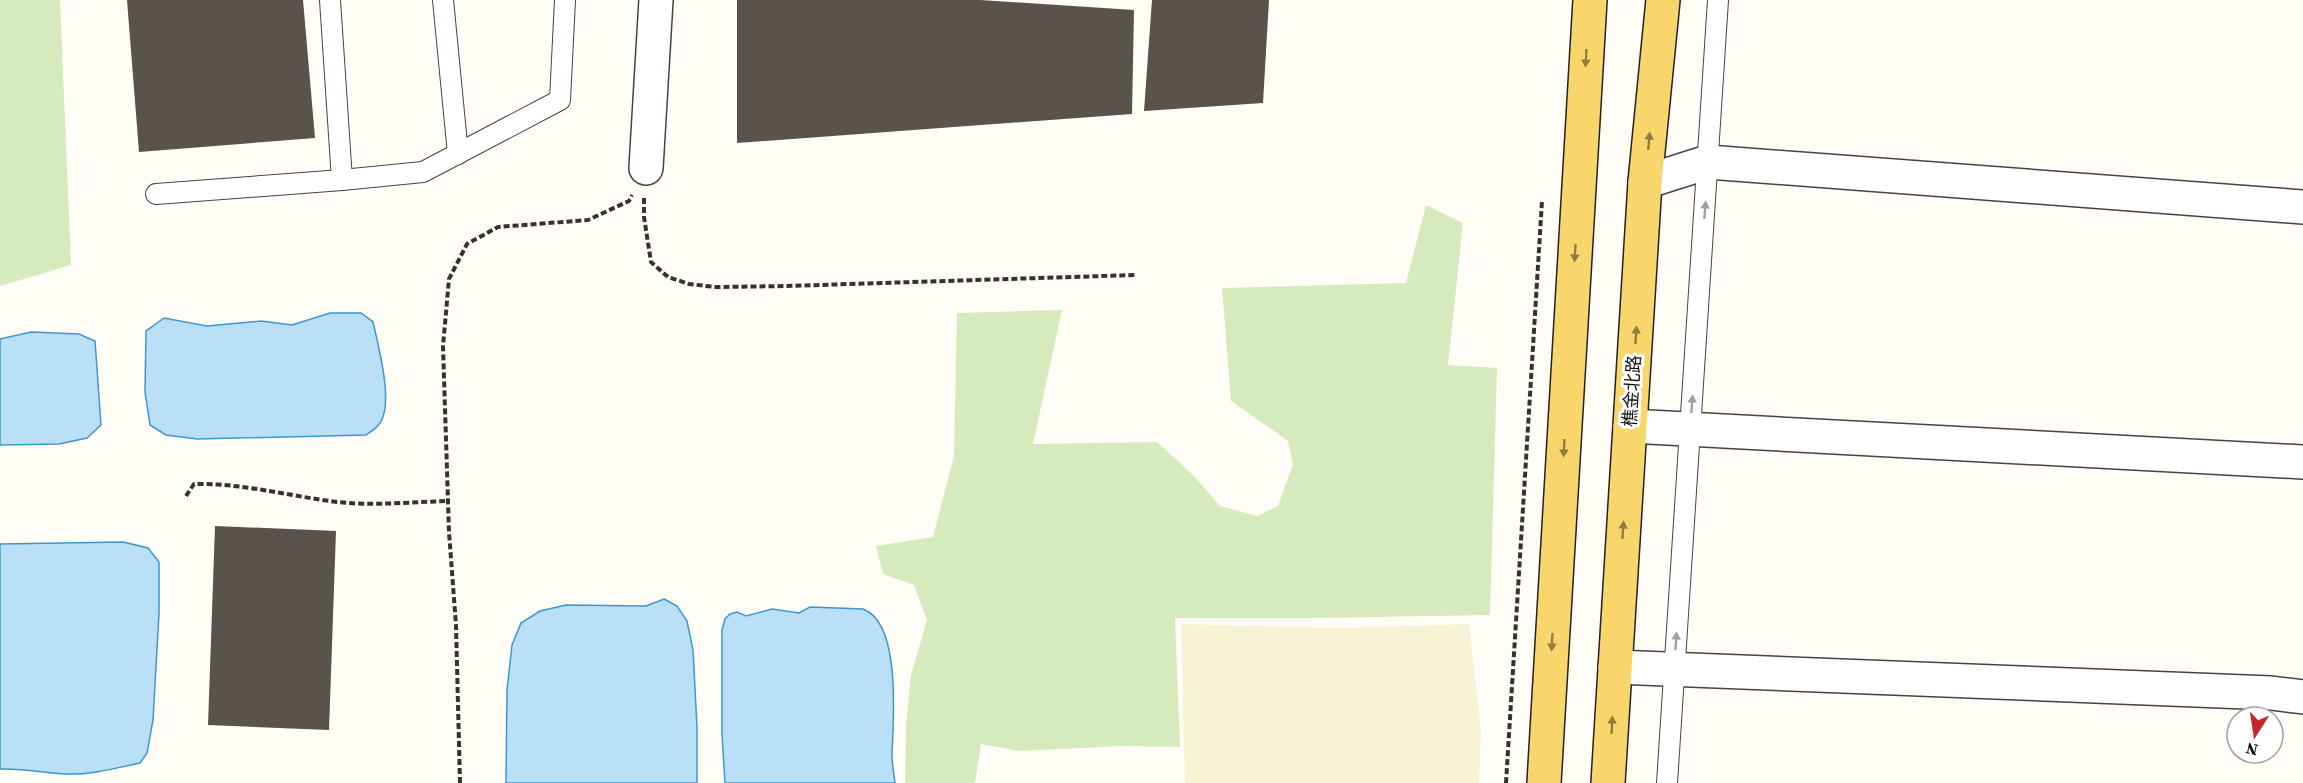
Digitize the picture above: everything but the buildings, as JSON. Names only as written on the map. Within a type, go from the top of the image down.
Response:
[{"type":"main road","points":[[1544,783],[1590,0]]},
{"type":"main road","name":"樵金北路","points":[[1608,783],[1645,182],[1663,0]]},
{"type":"street","points":[[646,168],[656,0]]},
{"type":"street","points":[[1645,182],[1708,162],[2303,207]]},
{"type":"street","points":[[1630,426],[2303,462]]},
{"type":"street","points":[[1615,667],[2271,693],[2303,697]]},
{"type":"lane","points":[[330,0],[342,180]]},
{"type":"lane","points":[[443,0],[458,154]]},
{"type":"lane","points":[[156,194],[423,172],[560,100],[565,0]]},
{"type":"lane","points":[[1666,783],[1718,0]]},
{"type":"path","points":[[646,168],[644,217],[651,262],[668,277],[689,284],[716,287],[787,286],[1135,274]]},
{"type":"path","points":[[460,783],[456,625],[448,532],[444,346],[449,279],[467,244],[498,228],[588,220],[629,201],[646,168]]},
{"type":"path","points":[[1506,783],[1540,230]]},
{"type":"path","points":[[186,496],[194,484],[221,483],[339,502],[448,501]]},
{"type":"shaded area","points":[[1181,624],[1340,628],[1469,624],[1481,731],[1479,783],[1185,783]]},
{"type":"green space","points":[[0,0],[60,0],[71,265],[0,286]]},
{"type":"green space","points":[[1426,205],[1463,223],[1448,365],[1497,368],[1490,615],[1175,618],[1180,747],[1121,746],[1020,751],[981,744],[975,783],[905,783],[906,726],[911,675],[927,620],[914,585],[883,574],[876,546],[933,537],[954,456],[957,313],[1062,310],[1033,444],[1157,442],[1193,475],[1220,506],[1257,516],[1278,506],[1293,464],[1288,441],[1231,401],[1222,288],[1406,283]]},
{"type":"water","points":[[330,313],[361,313],[373,322],[384,374],[386,402],[380,423],[366,435],[197,439],[166,435],[150,425],[145,392],[146,331],[164,318],[207,326],[261,321],[292,325]]},
{"type":"water","points":[[31,332],[79,334],[95,341],[101,425],[87,438],[59,444],[0,445],[0,339]]},
{"type":"water","points":[[123,542],[148,548],[159,562],[159,613],[153,720],[147,753],[140,763],[85,773],[66,774],[0,769],[0,544]]},
{"type":"water","points":[[664,599],[677,606],[687,621],[693,650],[697,783],[506,783],[507,690],[512,645],[521,623],[540,611],[566,605],[646,606]]},
{"type":"water","points":[[810,607],[863,609],[875,618],[884,633],[893,675],[892,755],[895,783],[725,783],[722,735],[722,630],[725,619],[737,612],[746,616],[772,609],[799,613]]}]
